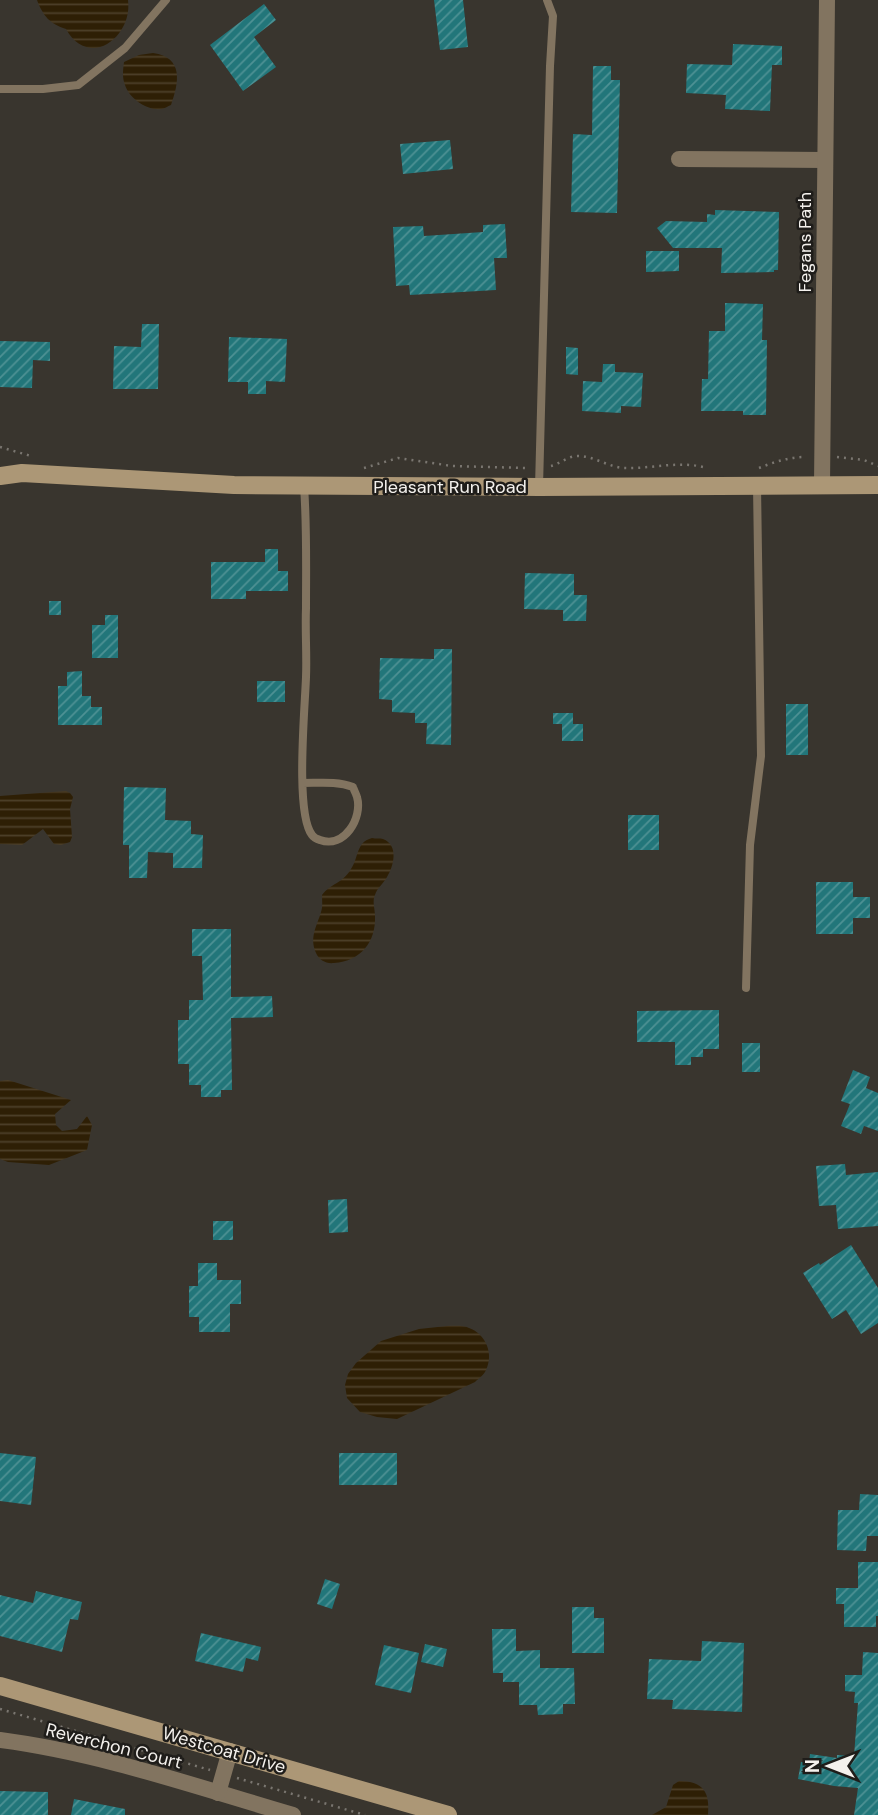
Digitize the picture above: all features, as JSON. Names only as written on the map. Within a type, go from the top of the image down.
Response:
[{"type":"main road","name":"Pleasant Run Road","points":[[0,463],[22,473]]},
{"type":"main road","name":"Pleasant Run Road","points":[[0,476],[22,473],[304,486],[539,487],[758,477],[822,485],[878,485]]},
{"type":"main road","name":"Westcoat Drive","points":[[0,1686],[448,1815]]},
{"type":"street","name":"Fegans Path","points":[[822,485],[827,0]]},
{"type":"street","points":[[679,159],[825,160]]},
{"type":"street","name":"Reverchon Court","points":[[0,1740],[71,1752],[293,1815]]},
{"type":"street","points":[[218,1793],[230,1751]]},
{"type":"lane","points":[[0,89],[43,89],[78,85],[125,48],[166,0]]},
{"type":"lane","points":[[539,487],[553,16],[547,0]]},
{"type":"lane","points":[[746,988],[750,845],[761,756],[758,477]]},
{"type":"lane","points":[[303,783],[345,784],[353,788],[358,797],[355,820],[346,835],[337,842],[324,842],[313,837],[306,824],[303,807],[303,783],[306,676],[307,523],[304,486]]},
{"type":"path","points":[[0,447],[32,457]]},
{"type":"path","points":[[359,470],[398,458],[453,466],[539,468],[582,456],[623,468],[692,464],[713,470]]},
{"type":"path","points":[[758,477],[795,457],[847,457],[878,466]]},
{"type":"path","points":[[0,1709],[211,1771]]},
{"type":"path","points":[[234,1777],[365,1815]]},
{"type":"shaded area","points":[[37,0],[128,0],[128,14],[117,36],[107,44],[97,48],[86,47],[75,41],[66,29],[48,19]]},
{"type":"shaded area","points":[[153,53],[170,60],[177,72],[171,105],[162,109],[139,103],[130,95],[123,79],[124,62],[139,55]]},
{"type":"shaded area","points":[[66,791],[73,797],[70,809],[70,842],[54,844],[43,829],[22,845],[0,844],[0,796]]},
{"type":"shaded area","points":[[372,838],[388,842],[394,856],[386,879],[374,897],[373,934],[370,942],[359,954],[344,961],[326,962],[317,955],[313,942],[322,908],[322,895],[348,874],[360,846]]},
{"type":"shaded area","points":[[8,1080],[71,1100],[55,1114],[56,1125],[62,1131],[77,1129],[87,1116],[92,1125],[87,1150],[49,1165],[0,1159],[0,1081]]},
{"type":"shaded area","points":[[447,1326],[469,1328],[480,1335],[487,1345],[488,1364],[475,1382],[397,1419],[360,1412],[347,1398],[345,1385],[348,1374],[356,1363],[381,1341],[419,1329]]},
{"type":"shaded area","points":[[679,1781],[694,1783],[704,1790],[708,1800],[708,1815],[652,1815],[666,1807],[673,1785]]},
{"type":"building","points":[[434,0],[463,0],[468,47],[440,50]]},
{"type":"building","points":[[264,4],[276,20],[254,37],[276,67],[243,91],[210,45]]},
{"type":"building","points":[[733,44],[782,46],[782,65],[772,65],[770,111],[725,109],[726,95],[686,93],[687,64],[732,65]]},
{"type":"building","points":[[593,66],[611,66],[611,80],[620,80],[617,213],[571,212],[573,134],[592,135]]},
{"type":"building","points":[[450,140],[453,169],[403,174],[400,144]]},
{"type":"building","points":[[715,210],[779,212],[778,270],[721,273],[722,248],[673,248],[657,228],[666,221],[707,222],[707,214],[715,215]]},
{"type":"building","points":[[505,224],[507,258],[494,258],[496,290],[410,295],[409,285],[396,286],[393,227],[423,226],[424,236],[483,232],[483,225]]},
{"type":"building","points":[[646,251],[679,251],[679,271],[646,272]]},
{"type":"building","points":[[725,303],[763,304],[762,340],[767,340],[766,415],[743,415],[743,411],[701,411],[702,379],[708,379],[709,331],[725,331]]},
{"type":"building","points":[[142,324],[159,324],[158,389],[113,389],[114,346],[141,347]]},
{"type":"building","points":[[229,337],[287,339],[285,382],[266,381],[266,394],[248,394],[248,382],[228,382]]},
{"type":"building","points":[[0,341],[50,342],[50,361],[33,360],[32,388],[0,387]]},
{"type":"building","points":[[566,347],[578,348],[578,375],[566,374]]},
{"type":"building","points":[[603,364],[615,364],[615,372],[643,373],[641,407],[621,406],[621,413],[582,411],[583,381],[602,382]]},
{"type":"building","points":[[265,549],[278,549],[278,571],[288,571],[288,591],[246,591],[246,599],[211,599],[211,562],[265,562]]},
{"type":"building","points":[[525,573],[574,574],[574,595],[587,595],[586,621],[563,621],[563,610],[524,609]]},
{"type":"building","points":[[49,601],[61,601],[61,615],[49,615]]},
{"type":"building","points":[[105,615],[118,615],[118,658],[92,658],[92,625],[105,625]]},
{"type":"building","points":[[434,649],[452,649],[451,745],[426,744],[427,723],[415,723],[415,713],[392,712],[392,700],[379,699],[380,658],[434,659]]},
{"type":"building","points":[[82,671],[82,696],[91,696],[91,707],[102,707],[102,725],[58,725],[58,686],[67,686],[67,672]]},
{"type":"building","points":[[257,681],[285,681],[285,702],[257,702]]},
{"type":"building","points":[[786,704],[808,704],[808,755],[786,755]]},
{"type":"building","points":[[553,713],[573,713],[573,724],[583,724],[583,741],[562,741],[562,724],[553,724]]},
{"type":"building","points":[[124,787],[166,788],[165,820],[191,821],[191,834],[203,835],[202,868],[173,868],[173,853],[148,852],[147,878],[129,878],[129,845],[123,845]]},
{"type":"building","points":[[628,815],[659,815],[659,850],[628,850]]},
{"type":"building","points":[[816,882],[853,882],[853,897],[870,897],[870,918],[853,918],[853,934],[816,934]]},
{"type":"building","points":[[192,929],[231,929],[231,997],[272,996],[273,1017],[231,1018],[232,1090],[221,1090],[221,1097],[201,1097],[201,1085],[189,1085],[189,1064],[178,1064],[178,1020],[189,1020],[189,1000],[203,1000],[202,956],[192,956]]},
{"type":"building","points":[[719,1010],[719,1049],[703,1049],[703,1057],[691,1057],[691,1065],[675,1065],[675,1042],[637,1042],[637,1011]]},
{"type":"building","points":[[742,1043],[760,1043],[760,1072],[742,1072]]},
{"type":"building","points":[[853,1070],[870,1077],[866,1088],[878,1093],[878,1131],[864,1126],[861,1134],[841,1126],[850,1104],[841,1101]]},
{"type":"building","points":[[845,1164],[846,1175],[878,1172],[878,1226],[838,1229],[836,1205],[819,1206],[816,1166]]},
{"type":"building","points":[[347,1199],[348,1232],[329,1233],[328,1200]]},
{"type":"building","points":[[213,1221],[233,1221],[233,1240],[213,1240]]},
{"type":"building","points":[[851,1245],[878,1288],[878,1323],[861,1334],[846,1310],[832,1319],[803,1273]]},
{"type":"building","points":[[198,1263],[217,1263],[217,1280],[241,1280],[241,1304],[230,1304],[230,1332],[199,1332],[199,1317],[189,1317],[189,1286],[198,1286]]},
{"type":"building","points":[[0,1453],[36,1457],[31,1505],[0,1501]]},
{"type":"building","points":[[339,1453],[397,1453],[397,1485],[339,1485]]},
{"type":"building","points":[[860,1494],[878,1495],[878,1536],[867,1536],[866,1551],[837,1550],[838,1510],[859,1510]]},
{"type":"building","points":[[858,1562],[878,1562],[876,1627],[844,1627],[844,1604],[836,1604],[836,1588],[858,1588]]},
{"type":"building","points":[[325,1579],[340,1584],[332,1609],[317,1604]]},
{"type":"building","points":[[36,1591],[82,1602],[78,1620],[70,1619],[62,1652],[0,1636],[0,1595],[33,1603]]},
{"type":"building","points":[[572,1607],[594,1607],[594,1618],[604,1618],[604,1653],[572,1653]]},
{"type":"building","points":[[492,1629],[516,1629],[516,1651],[540,1650],[540,1668],[574,1668],[575,1704],[563,1704],[563,1714],[538,1715],[537,1705],[519,1705],[519,1682],[503,1682],[503,1673],[493,1673]]},
{"type":"building","points":[[201,1633],[261,1647],[258,1661],[246,1658],[243,1672],[195,1661]]},
{"type":"building","points":[[702,1641],[744,1643],[742,1712],[672,1709],[673,1700],[647,1699],[649,1659],[701,1661]]},
{"type":"building","points":[[425,1644],[447,1649],[443,1667],[421,1662]]},
{"type":"building","points":[[384,1645],[419,1653],[411,1693],[375,1685]]},
{"type":"building","points":[[863,1652],[878,1653],[878,1815],[854,1815],[858,1788],[798,1779],[801,1762],[809,1763],[810,1754],[837,1758],[837,1755],[854,1756],[858,1703],[854,1703],[855,1692],[845,1691],[845,1675],[862,1675]]},
{"type":"building","points":[[0,1791],[48,1792],[48,1815],[0,1815]]},
{"type":"building","points":[[74,1799],[125,1809],[125,1815],[71,1815]]}]
